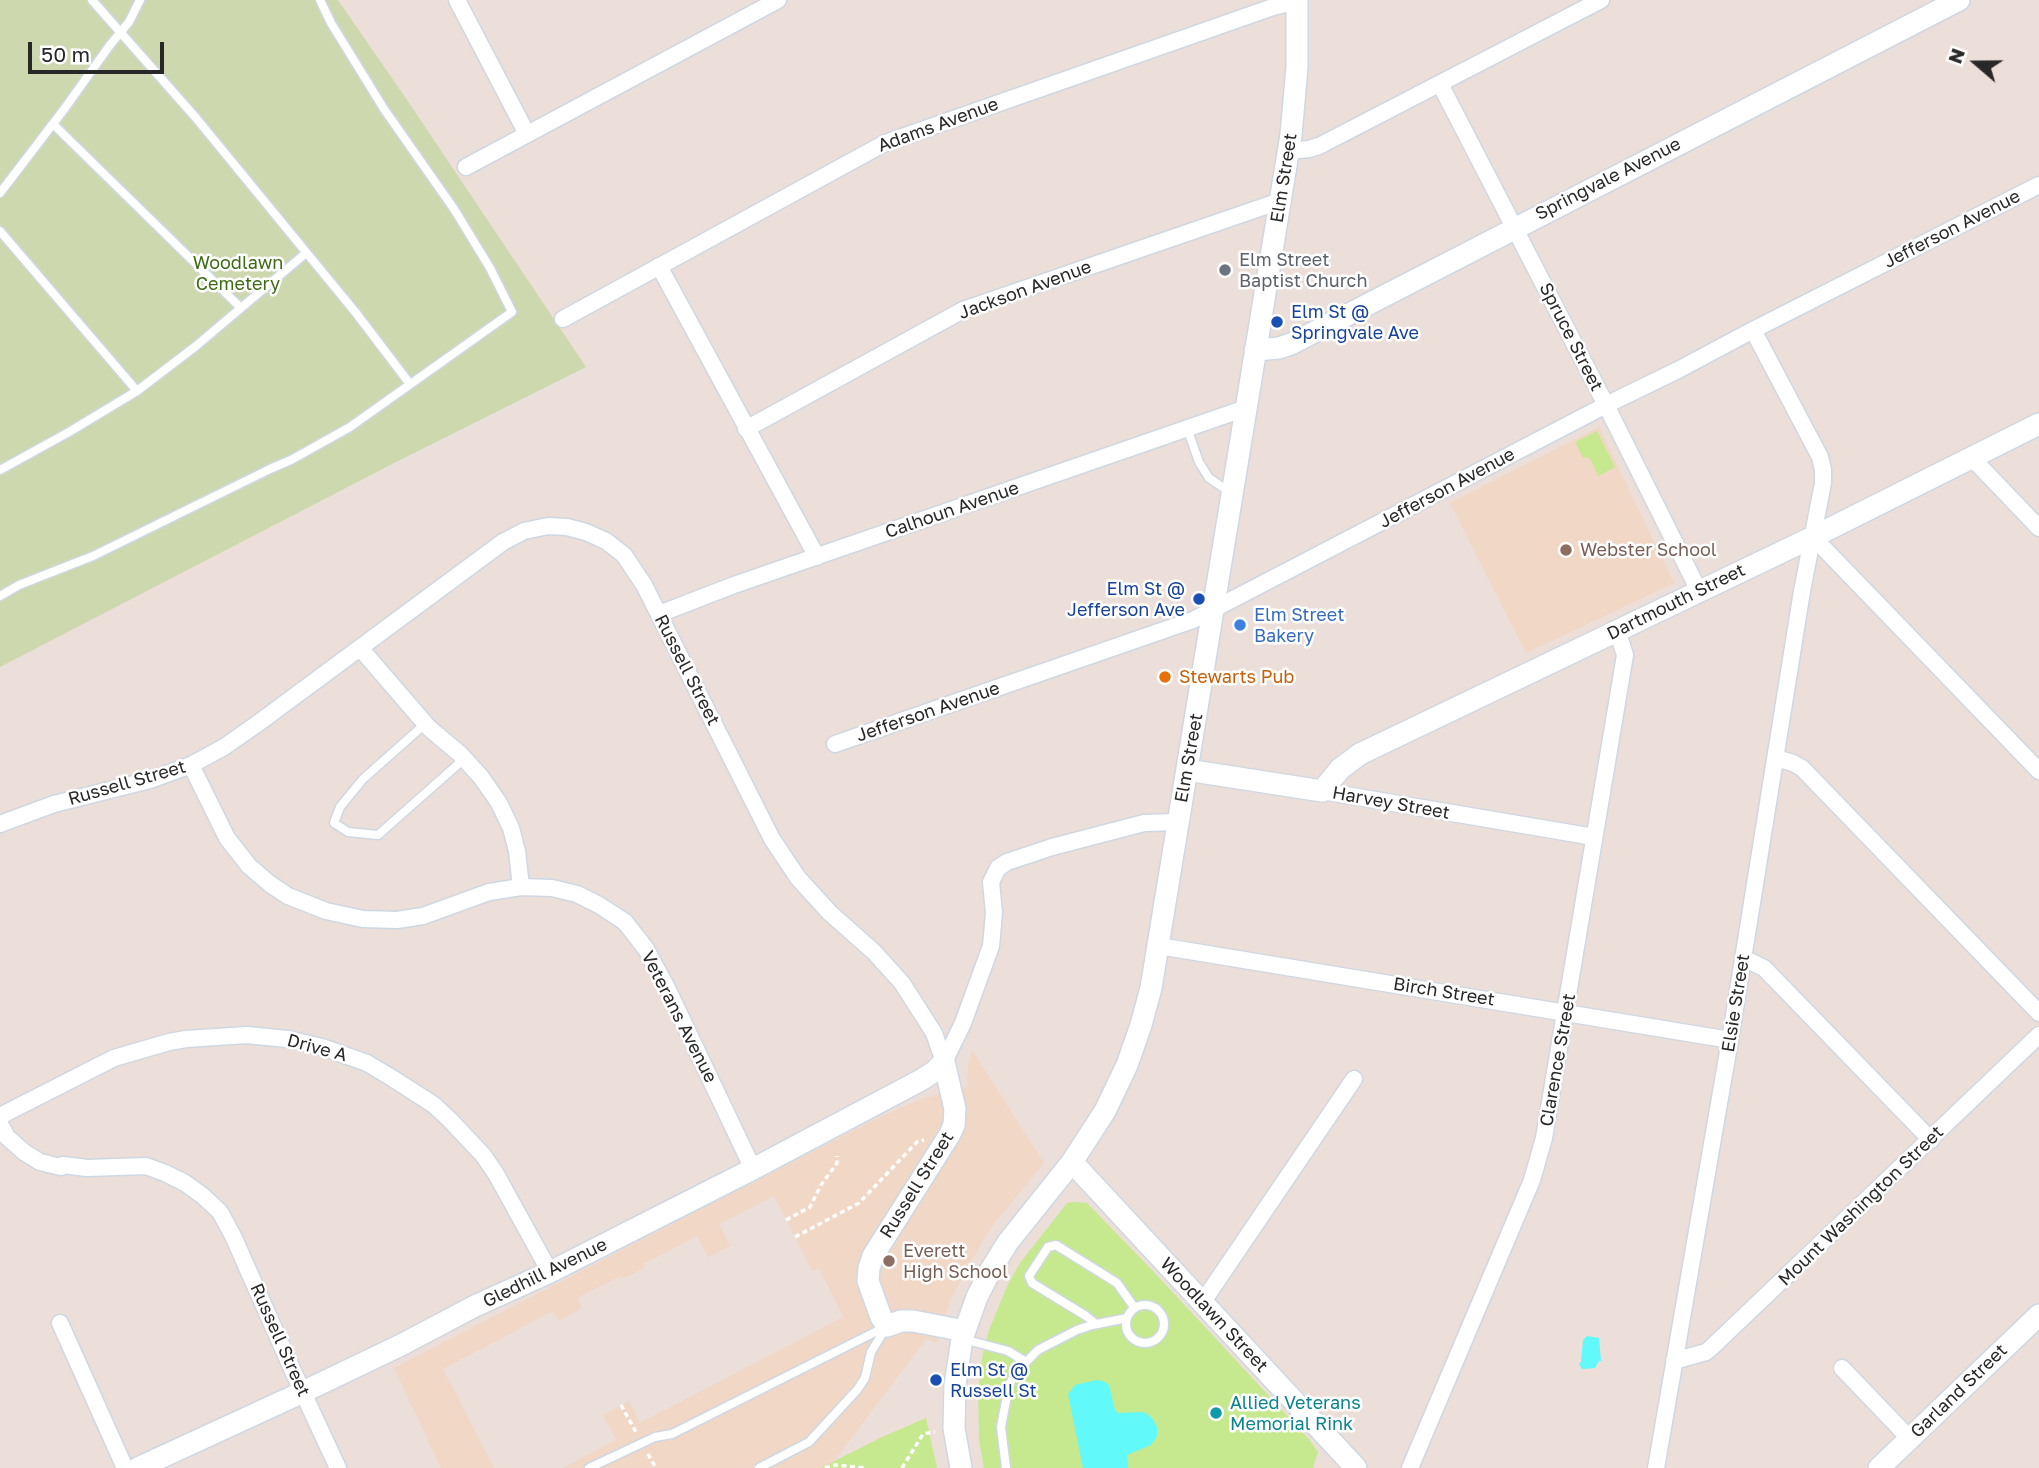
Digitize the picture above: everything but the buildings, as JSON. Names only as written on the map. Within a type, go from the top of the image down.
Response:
[{"type":"street","points":[[457,0],[527,134]]},
{"type":"street","points":[[466,167],[778,0]]},
{"type":"street","name":"Elm Street","points":[[961,1468],[954,1428],[955,1385],[963,1335],[977,1297],[996,1260],[1072,1163],[1105,1111],[1127,1065],[1147,1006],[1288,151],[1297,67],[1297,0]]},
{"type":"street","name":"Adams Avenue","points":[[563,318],[889,141],[1297,0]]},
{"type":"street","points":[[1288,151],[1319,145],[1601,0]]},
{"type":"street","name":"Springvale Avenue","points":[[1255,350],[1291,344],[1959,0]]},
{"type":"street","name":"Spruce Street","points":[[1440,84],[1699,591]]},
{"type":"street","name":"Jefferson Avenue","points":[[835,744],[1189,621],[2039,185]]},
{"type":"street","name":"Jackson Avenue","points":[[746,429],[963,310],[1280,201]]},
{"type":"street","points":[[659,266],[817,557]]},
{"type":"street","name":"Elsie Street","points":[[1656,1468],[1730,1040],[1802,591],[1823,483],[1817,451],[1754,330]]},
{"type":"street","name":"Calhoun Avenue","points":[[659,614],[734,585],[1246,408]]},
{"type":"street","name":"Dartmouth Street","points":[[1322,791],[1340,769],[1360,754],[1813,537],[2039,424]]},
{"type":"street","points":[[1971,457],[2039,528]]},
{"type":"street","name":"Russell Street","points":[[0,824],[54,804],[150,780],[191,765],[224,747],[503,542],[524,531],[548,526],[567,527],[586,531],[606,541],[624,555],[644,585],[772,839],[805,886],[889,967],[934,1033],[944,1062],[955,1112],[953,1128],[878,1246],[869,1268],[870,1290],[887,1326]]},
{"type":"street","points":[[1813,537],[2039,771]]},
{"type":"street","name":"Clarence Street","points":[[1410,1468],[1532,1180],[1544,1138],[1625,654],[1617,630]]},
{"type":"street","points":[[360,648],[425,724],[481,776],[511,828],[521,887]]},
{"type":"street","points":[[1776,758],[1802,768],[2039,1013]]},
{"type":"street","name":"Veterans Avenue","points":[[191,765],[226,838],[249,866],[270,884],[296,900],[363,919],[397,920],[423,916],[489,892],[521,887],[552,888],[577,894],[625,922],[646,950],[666,986],[753,1169]]},
{"type":"street","name":"Harvey Street","points":[[1187,770],[1594,837]]},
{"type":"street","points":[[944,1062],[962,1023],[990,946],[995,913],[991,882],[998,868],[1007,862],[1052,847],[1144,823],[1178,822]]},
{"type":"street","name":"Birch Street","points":[[1158,946],[1730,1040]]},
{"type":"street","points":[[1743,958],[1764,968],[1931,1140]]},
{"type":"street","name":"Drive A","points":[[0,1116],[114,1058],[169,1042],[247,1035],[322,1046],[349,1055],[383,1073],[434,1105],[450,1120],[483,1155],[496,1174],[550,1272]]},
{"type":"street","name":"Mount Washington Street","points":[[1674,1361],[1703,1353],[1713,1346],[2039,1035]]},
{"type":"street","name":"Gledhill Avenue","points":[[138,1468],[303,1392],[475,1306],[550,1272],[921,1080],[944,1062]]},
{"type":"street","points":[[1202,1303],[1354,1079]]},
{"type":"street","name":"Russell Street","points":[[0,1124],[7,1137],[24,1152],[40,1161],[61,1167],[146,1166],[185,1183],[220,1212],[338,1468]]},
{"type":"street","name":"Woodlawn Street","points":[[1072,1163],[1356,1468]]},
{"type":"street","name":"Garland Street","points":[[1879,1468],[2039,1315]]},
{"type":"street","points":[[887,1326],[901,1321],[913,1321],[963,1335]]},
{"type":"street","points":[[60,1323],[125,1468]]},
{"type":"street","points":[[1842,1368],[1910,1439]]},
{"type":"lane","points":[[92,0],[196,118],[356,313],[410,384]]},
{"type":"lane","points":[[0,192],[130,22],[140,0]]},
{"type":"lane","points":[[0,596],[19,585],[93,556],[291,460],[350,427],[512,312],[476,244],[384,109],[331,23],[320,0]]},
{"type":"lane","points":[[53,124],[241,308]]},
{"type":"lane","points":[[0,230],[136,391]]},
{"type":"lane","points":[[0,470],[136,391],[195,346],[306,253]]},
{"type":"lane","points":[[1187,428],[1199,462],[1209,478],[1233,494]]},
{"type":"lane","points":[[425,724],[363,779],[340,807],[334,823],[348,832],[378,835],[464,758]]},
{"type":"lane","points":[[1096,1324],[1032,1283],[1029,1276],[1048,1247],[1056,1245],[1117,1283],[1135,1307]]},
{"type":"lane","points":[[1147,1304],[1160,1310],[1165,1322],[1161,1335],[1150,1343],[1137,1341],[1127,1332],[1127,1318],[1135,1307],[1147,1304]]},
{"type":"lane","points":[[1006,1468],[1001,1427],[1009,1385],[1017,1371],[1038,1350],[1077,1330],[1127,1318]]},
{"type":"lane","points":[[589,1468],[655,1437],[672,1434],[887,1326]]},
{"type":"lane","points":[[759,1468],[809,1442],[849,1400],[862,1384],[871,1352],[887,1326]]},
{"type":"lane","points":[[963,1335],[1008,1350],[1026,1362]]},
{"type":"path","points":[[795,1237],[859,1203],[917,1142],[923,1139],[929,1142]]},
{"type":"path","points":[[786,1220],[810,1207],[821,1185],[837,1163],[837,1156]]},
{"type":"path","points":[[902,1468],[923,1434],[954,1428]]},
{"type":"path","points":[[652,1462],[656,1468]]},
{"type":"path","points":[[825,1468],[835,1465],[866,1468]]},
{"type":"shaded area","name":"Webster School","points":[[1599,427],[1674,583],[1526,653],[1450,503]]},
{"type":"shaded area","name":"Everett High School","points":[[972,1050],[1044,1163],[983,1240],[951,1298],[937,1343],[926,1339],[834,1461],[820,1468],[563,1468],[616,1440],[603,1415],[629,1401],[640,1423],[843,1317],[819,1268],[812,1271],[774,1196],[719,1224],[730,1246],[708,1257],[697,1236],[643,1264],[644,1268],[622,1279],[620,1276],[577,1298],[582,1308],[559,1321],[553,1311],[443,1369],[494,1468],[441,1468],[394,1368],[872,1121],[921,1099],[967,1087]]},
{"type":"green space","name":"Woodlawn Cemetery","points":[[0,0],[338,0],[586,367],[0,667]]},
{"type":"green space","points":[[1597,431],[1615,467],[1598,476],[1591,460],[1583,458],[1575,442]]},
{"type":"green space","points":[[1067,1203],[1087,1203],[1308,1438],[1318,1452],[1313,1468],[984,1468],[979,1440],[978,1389],[989,1330],[1020,1263]]},
{"type":"green space","points":[[926,1418],[937,1468],[821,1468],[880,1438]]},
{"type":"water","points":[[1587,1336],[1599,1338],[1601,1361],[1595,1368],[1582,1369],[1579,1364],[1583,1340]]},
{"type":"water","points":[[1097,1380],[1109,1385],[1118,1413],[1144,1412],[1152,1418],[1157,1427],[1157,1436],[1151,1445],[1127,1455],[1128,1468],[1083,1468],[1068,1394],[1075,1385]]},
{"type":"place","name":"Elm Street Baptist Church","points":[[1225,270]]},
{"type":"place","name":"Elm St @ Springvale Ave","points":[[1277,322]]},
{"type":"place","name":"Webster School","points":[[1566,550]]},
{"type":"place","name":"Elm St @ Jefferson Ave","points":[[1199,599]]},
{"type":"place","name":"Elm Street Bakery","points":[[1240,625]]},
{"type":"place","name":"Stewarts Pub","points":[[1165,677]]},
{"type":"place","name":"Everett High School","points":[[889,1261]]},
{"type":"place","name":"Elm St @ Russell St","points":[[936,1380]]},
{"type":"place","name":"Allied Veterans Memorial Rink","points":[[1216,1413]]}]
